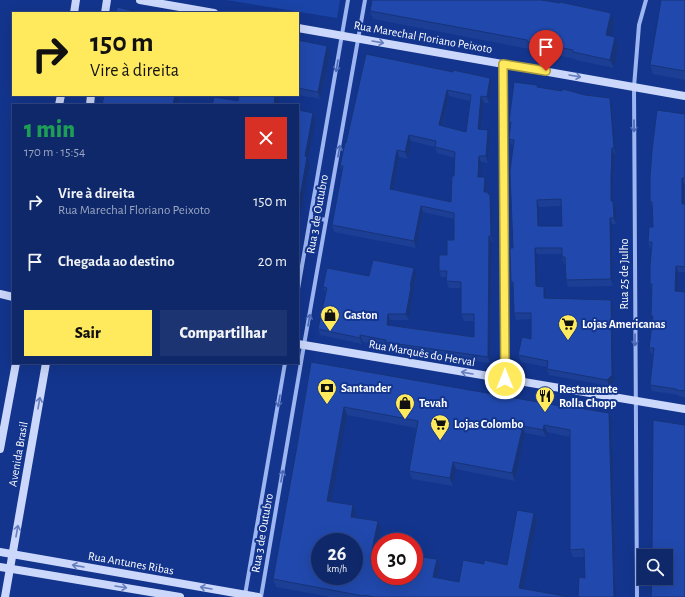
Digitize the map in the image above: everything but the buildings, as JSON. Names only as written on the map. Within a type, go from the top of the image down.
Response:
[{"type":"street","points":[[74,12],[76,0]]},
{"type":"street","points":[[105,12],[107,0]]},
{"type":"street","points":[[140,0],[208,12]]},
{"type":"street","name":"Rua 3 de Outubro","points":[[299,283],[348,0]]},
{"type":"street","name":"Rua 3 de Outubro","points":[[299,358],[326,220],[365,0]]},
{"type":"street","name":"Rua 25 de Julho","points":[[637,597],[634,87],[639,26],[646,0]]},
{"type":"street","name":"Rua Marechal Floriano Peixoto","points":[[299,28],[685,96]]},
{"type":"street","points":[[503,64],[505,379]]},
{"type":"street","points":[[311,217],[326,220]]},
{"type":"street","points":[[0,294],[12,296]]},
{"type":"street","name":"Rua Marquês do Herval","points":[[301,345],[685,409]]},
{"type":"street","name":"Avenida Brasil","points":[[0,449],[16,364]]},
{"type":"street","name":"Avenida Brasil","points":[[5,597],[46,364]]},
{"type":"street","name":"Rua 3 de Outubro","points":[[245,596],[285,364]]},
{"type":"street","name":"Rua 3 de Outubro","points":[[261,597],[298,364]]},
{"type":"street","name":"Rua Antunes Ribas","points":[[0,552],[174,582],[245,596],[258,597]]},
{"type":"street","name":"Rua Antunes Ribas","points":[[0,567],[176,596]]},
{"type":"street","points":[[174,582],[176,596]]},
{"type":"shaded area","points":[[226,0],[340,0],[337,18]]},
{"type":"place","name":"Gaston","points":[[330,332]]},
{"type":"place","name":"Lojas Americanas","points":[[568,341]]},
{"type":"place","name":"Santander","points":[[327,405]]},
{"type":"place","name":"Restaurante Rolla Chopp","points":[[545,413]]},
{"type":"place","name":"Tevah","points":[[405,420]]},
{"type":"place","name":"Lojas Colombo","points":[[440,441]]},
{"type":"route","points":[[505,379],[503,64],[546,71]]}]
